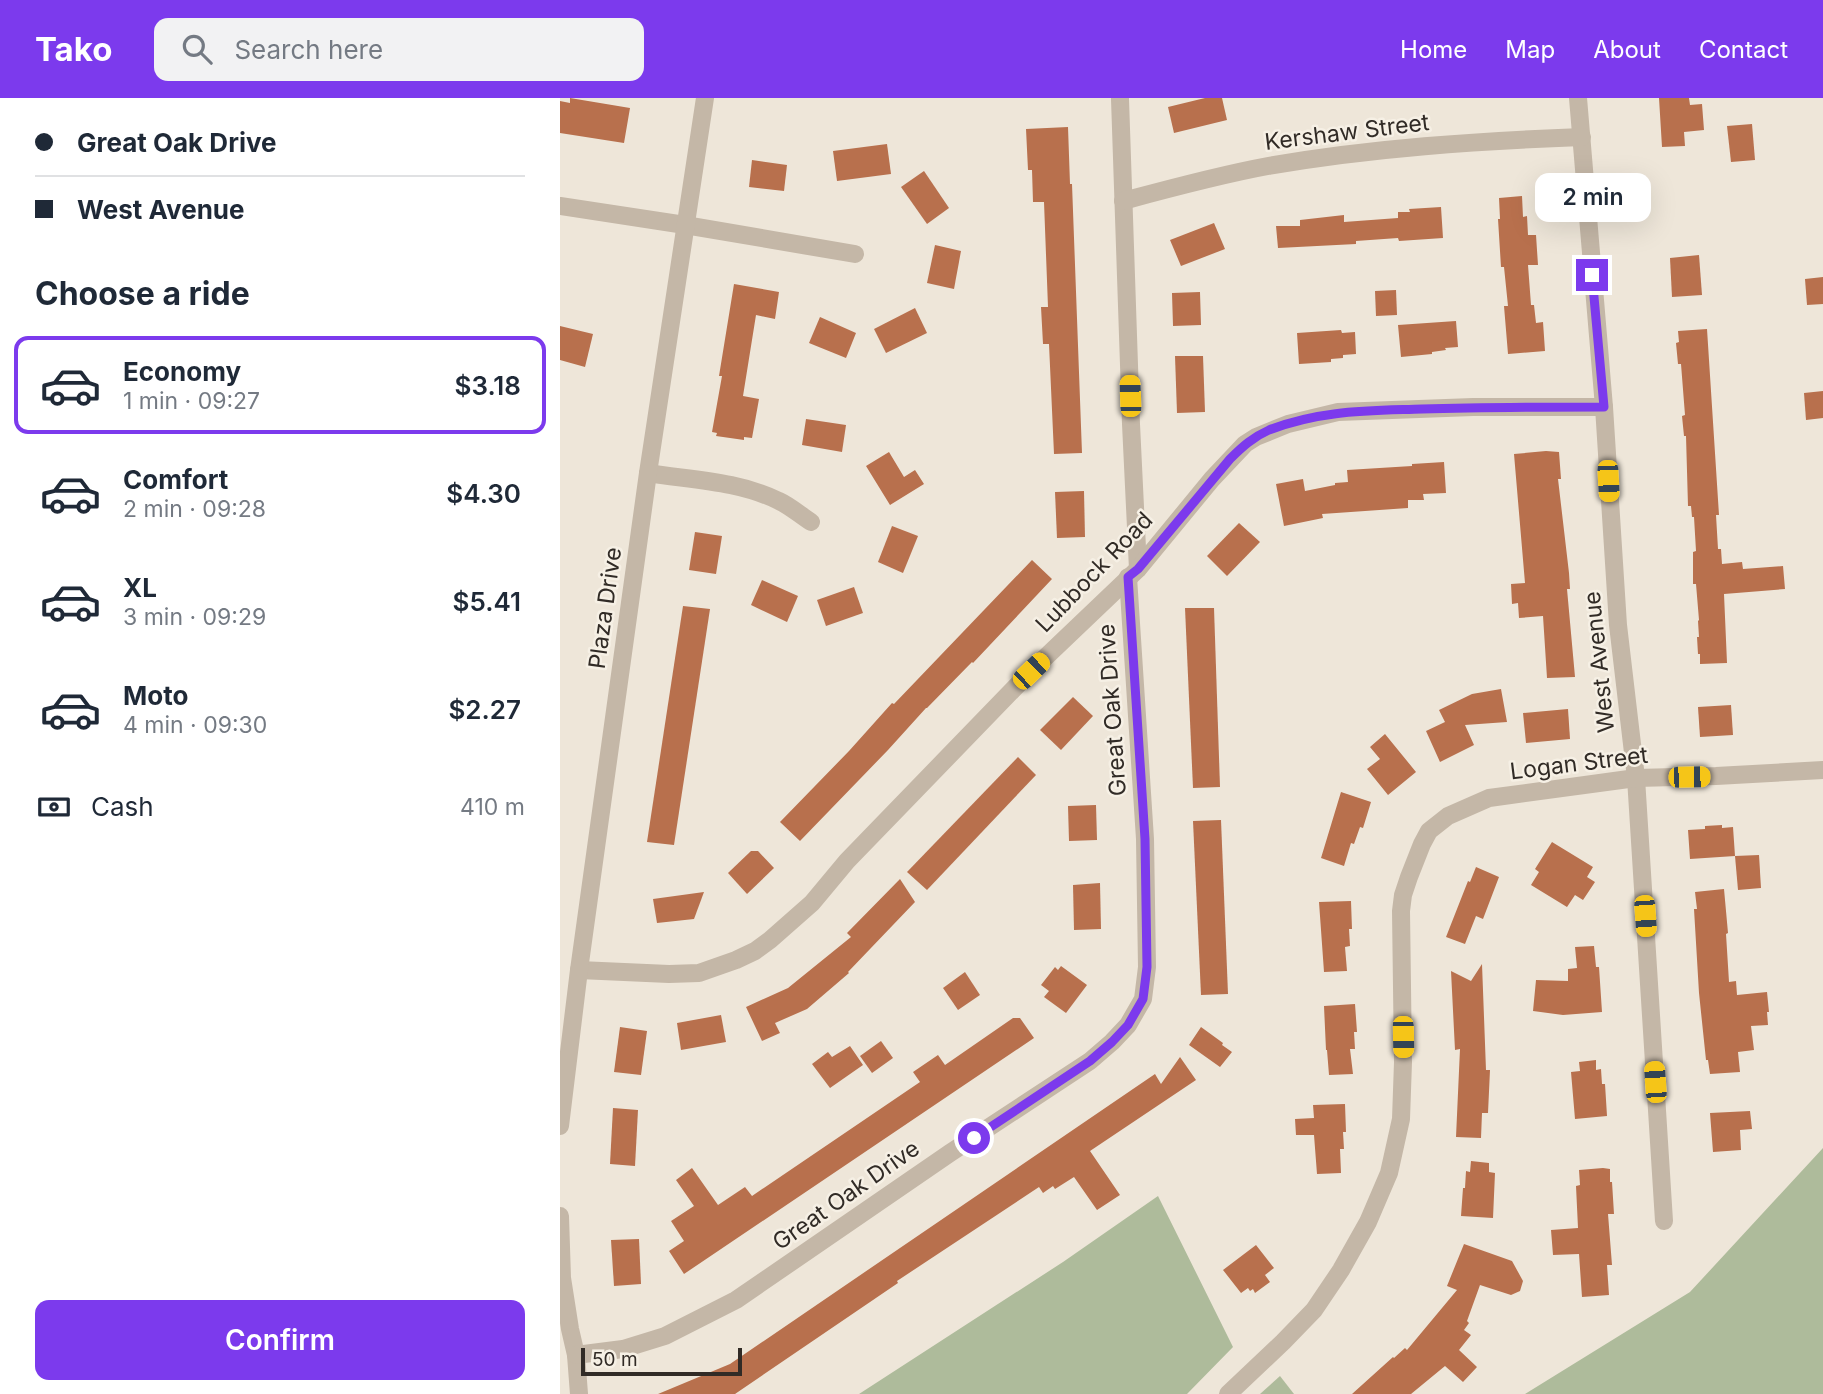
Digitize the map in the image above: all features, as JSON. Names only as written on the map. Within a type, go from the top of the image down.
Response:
[{"type":"street","name":"Plaza Drive","points":[[560,1125],[648,474],[705,98]]},
{"type":"street","name":"West Avenue","points":[[1578,98],[1604,407],[1618,625],[1636,778],[1664,1221]]},
{"type":"street","name":"Great Oak Drive","points":[[576,1355],[623,1349],[665,1336],[736,1300],[1090,1061],[1128,1025],[1143,999],[1147,967],[1145,839],[1133,573],[1120,99]]},
{"type":"street","name":"Kershaw Street","points":[[1123,201],[1217,176],[1330,156],[1430,145],[1582,137]]},
{"type":"street","points":[[560,206],[855,254]]},
{"type":"street","name":"Lubbock Road","points":[[579,970],[691,974],[717,967],[755,951],[812,903],[847,861],[1031,671],[1133,573],[1230,459],[1256,437],[1278,427],[1338,412],[1473,407],[1604,407]]},
{"type":"street","points":[[648,474],[735,486],[757,492],[780,501],[811,522]]},
{"type":"street","name":"Logan Street","points":[[1228,1394],[1314,1310],[1361,1234],[1389,1173],[1401,1119],[1401,911],[1412,867],[1429,831],[1448,816],[1489,798],[1636,778],[1823,770]]},
{"type":"street","points":[[560,1216],[562,1278],[576,1355],[579,1394]]},
{"type":"green space","points":[[1823,1148],[1823,1394],[1525,1394],[1690,1292]]},
{"type":"green space","points":[[1158,1196],[1233,1347],[1187,1394],[859,1394],[1063,1262]]},
{"type":"green space","points":[[1280,1376],[1294,1394],[1260,1394]]},
{"type":"building","points":[[570,98],[630,108],[624,143],[560,133],[560,101],[570,103]]},
{"type":"building","points":[[1205,98],[1222,98],[1227,120],[1174,133],[1168,107]]},
{"type":"building","points":[[1659,98],[1689,98],[1690,105],[1702,104],[1704,130],[1684,132],[1685,146],[1662,147]]},
{"type":"building","points":[[1752,124],[1755,160],[1731,162],[1727,126]]},
{"type":"building","points":[[1068,127],[1082,453],[1054,454],[1049,344],[1043,344],[1041,307],[1048,307],[1044,202],[1033,202],[1026,129]]},
{"type":"building","points":[[887,144],[891,174],[837,181],[833,151]]},
{"type":"building","points":[[752,160],[787,165],[784,191],[749,187]]},
{"type":"building","points":[[924,171],[949,208],[927,224],[901,187]]},
{"type":"building","points":[[1522,196],[1523,217],[1527,216],[1528,235],[1536,235],[1538,265],[1528,265],[1531,305],[1534,305],[1536,323],[1543,322],[1545,351],[1508,354],[1504,306],[1508,306],[1504,267],[1501,267],[1499,198]]},
{"type":"building","points":[[1441,207],[1443,238],[1399,241],[1398,238],[1356,241],[1356,244],[1278,248],[1276,226],[1300,226],[1300,220],[1344,215],[1344,222],[1398,218],[1398,212],[1410,212],[1409,209]]},
{"type":"building","points":[[1214,223],[1225,249],[1181,266],[1170,240]]},
{"type":"building","points":[[935,245],[961,251],[954,289],[927,283]]},
{"type":"building","points":[[1699,255],[1702,295],[1672,297],[1670,258]]},
{"type":"building","points":[[1823,277],[1823,304],[1807,305],[1805,279]]},
{"type":"building","points":[[734,284],[779,292],[775,319],[756,315],[743,396],[759,399],[752,438],[744,437],[744,440],[716,436],[717,433],[712,432]]},
{"type":"building","points":[[1396,290],[1397,315],[1376,316],[1375,291]]},
{"type":"building","points":[[1200,292],[1201,325],[1173,326],[1172,293]]},
{"type":"building","points":[[915,308],[927,333],[886,353],[874,329]]},
{"type":"building","points":[[820,317],[856,333],[846,358],[809,343]]},
{"type":"building","points":[[1456,321],[1458,347],[1445,348],[1446,350],[1432,354],[1401,357],[1398,325]]},
{"type":"building","points":[[560,326],[593,334],[585,367],[560,360]]},
{"type":"building","points":[[1707,329],[1719,515],[1716,515],[1718,549],[1721,549],[1722,564],[1742,562],[1743,569],[1783,566],[1785,589],[1724,594],[1727,663],[1700,664],[1696,584],[1693,584],[1693,552],[1696,551],[1694,517],[1691,506],[1688,506],[1686,436],[1682,416],[1685,415],[1681,364],[1678,364],[1676,343],[1679,342],[1678,331]]},
{"type":"building","points":[[1341,330],[1342,333],[1355,332],[1356,354],[1343,355],[1343,358],[1331,359],[1331,362],[1299,364],[1297,333]]},
{"type":"building","points":[[1175,356],[1203,356],[1205,412],[1177,413]]},
{"type":"building","points":[[1823,391],[1823,418],[1806,420],[1804,393]]},
{"type":"building","points":[[806,419],[846,425],[842,452],[802,445]]},
{"type":"building","points":[[889,452],[904,477],[915,470],[924,484],[890,505],[866,466]]},
{"type":"building","points":[[1559,452],[1561,479],[1558,479],[1569,573],[1570,589],[1567,589],[1575,677],[1547,678],[1543,616],[1519,618],[1518,603],[1512,604],[1511,584],[1525,583],[1514,454]]},
{"type":"building","points":[[1444,462],[1446,493],[1423,494],[1424,500],[1408,500],[1408,508],[1322,514],[1323,518],[1284,526],[1276,484],[1303,479],[1305,491],[1348,482],[1347,470]]},
{"type":"building","points":[[1084,491],[1085,537],[1057,538],[1055,492]]},
{"type":"building","points":[[1239,523],[1260,542],[1227,576],[1207,556]]},
{"type":"building","points":[[892,526],[918,536],[903,573],[878,562]]},
{"type":"building","points":[[695,532],[722,536],[716,574],[689,570]]},
{"type":"building","points":[[1032,560],[1052,579],[800,841],[780,822]]},
{"type":"building","points":[[762,580],[798,596],[787,622],[751,605]]},
{"type":"building","points":[[854,587],[863,613],[826,626],[817,600]]},
{"type":"building","points":[[683,606],[710,609],[674,845],[647,842]]},
{"type":"building","points":[[1185,608],[1214,608],[1220,787],[1193,788]]},
{"type":"building","points":[[1501,689],[1507,722],[1465,725],[1474,745],[1440,762],[1426,731],[1445,722],[1439,710],[1472,694]]},
{"type":"building","points":[[1073,697],[1093,716],[1061,750],[1040,730]]},
{"type":"building","points":[[1731,705],[1733,735],[1700,737],[1698,707]]},
{"type":"building","points":[[1568,709],[1570,739],[1526,743],[1523,713]]},
{"type":"building","points":[[1385,734],[1416,772],[1388,795],[1367,769],[1380,759],[1370,747]]},
{"type":"building","points":[[1018,757],[1036,775],[927,890],[907,872]]},
{"type":"building","points":[[1341,792],[1371,802],[1363,828],[1360,827],[1354,844],[1351,843],[1344,866],[1321,858]]},
{"type":"building","points":[[1096,805],[1097,840],[1069,841],[1068,806]]},
{"type":"building","points":[[1221,820],[1228,994],[1201,995],[1193,821]]},
{"type":"building","points":[[1722,825],[1722,828],[1733,827],[1735,856],[1690,859],[1688,830]]},
{"type":"building","points":[[1552,842],[1593,867],[1587,877],[1595,882],[1583,900],[1575,895],[1567,907],[1531,885],[1539,872],[1535,869]]},
{"type":"building","points":[[751,851],[758,851],[774,868],[747,894],[728,873]]},
{"type":"building","points":[[1759,855],[1761,888],[1738,890],[1735,856]]},
{"type":"building","points":[[1476,867],[1499,877],[1483,919],[1476,916],[1465,944],[1446,937]]},
{"type":"building","points":[[900,879],[915,902],[849,973],[807,1009],[775,1023],[780,1033],[762,1041],[746,1007],[788,988],[851,937],[847,933]]},
{"type":"building","points":[[1100,883],[1101,929],[1074,930],[1073,885]]},
{"type":"building","points":[[1724,889],[1729,982],[1736,981],[1737,995],[1767,992],[1769,1012],[1768,1025],[1751,1026],[1754,1050],[1738,1052],[1740,1072],[1710,1074],[1699,993],[1695,892]]},
{"type":"building","points":[[704,892],[694,919],[657,923],[653,899]]},
{"type":"building","points":[[1351,901],[1350,946],[1345,947],[1347,971],[1324,972],[1319,902]]},
{"type":"building","points":[[1594,946],[1596,967],[1599,967],[1602,1012],[1563,1015],[1533,1011],[1536,980],[1568,981],[1568,969],[1577,968],[1575,947]]},
{"type":"building","points":[[1482,964],[1486,1070],[1490,1070],[1488,1113],[1482,1113],[1481,1138],[1456,1137],[1460,1049],[1455,1050],[1451,971],[1471,981]]},
{"type":"building","points":[[1061,966],[1087,985],[1066,1013],[1044,997],[1049,991],[1041,985],[1055,967],[1058,970]]},
{"type":"building","points":[[965,972],[980,995],[958,1010],[943,988]]},
{"type":"building","points":[[1355,1004],[1357,1032],[1354,1032],[1355,1049],[1350,1049],[1353,1074],[1329,1075],[1324,1006]]},
{"type":"building","points":[[721,1015],[726,1042],[681,1050],[677,1023]]},
{"type":"building","points":[[1013,1018],[1020,1018],[1034,1038],[684,1274],[669,1251],[684,1241],[671,1221],[694,1206],[676,1180],[692,1168],[718,1205],[745,1187],[752,1196],[920,1082],[913,1072],[938,1055],[945,1065]]},
{"type":"building","points":[[620,1027],[647,1031],[641,1075],[614,1072]]},
{"type":"building","points":[[1201,1027],[1232,1052],[1220,1067],[1189,1045]]},
{"type":"building","points":[[881,1041],[893,1058],[872,1073],[860,1056]]},
{"type":"building","points":[[850,1046],[863,1065],[830,1088],[812,1064],[828,1052],[832,1057]]},
{"type":"building","points":[[1180,1057],[1196,1080],[1090,1151],[1120,1195],[1097,1210],[1074,1177],[1043,1193],[1039,1187],[897,1281],[898,1283],[735,1394],[658,1394],[730,1364],[1155,1074],[1161,1084]]},
{"type":"building","points":[[1596,1060],[1596,1070],[1601,1069],[1602,1084],[1605,1084],[1607,1116],[1575,1119],[1571,1072],[1580,1071],[1579,1062]]},
{"type":"building","points":[[1345,1104],[1346,1132],[1343,1132],[1344,1149],[1340,1149],[1341,1173],[1317,1174],[1314,1135],[1296,1135],[1295,1119],[1314,1118],[1313,1105]]},
{"type":"building","points":[[613,1108],[638,1110],[635,1166],[610,1164]]},
{"type":"building","points":[[1750,1111],[1752,1129],[1740,1130],[1741,1150],[1713,1152],[1710,1113]]},
{"type":"building","points":[[1471,1161],[1489,1163],[1489,1172],[1495,1173],[1493,1218],[1461,1216],[1466,1171],[1470,1172]]},
{"type":"building","points":[[1610,1169],[1614,1214],[1608,1214],[1612,1265],[1607,1265],[1609,1295],[1582,1297],[1579,1254],[1553,1255],[1551,1230],[1578,1228],[1576,1186],[1580,1185],[1579,1170]]},
{"type":"building","points":[[639,1239],[641,1284],[614,1286],[611,1240]]},
{"type":"building","points":[[1464,1244],[1512,1261],[1523,1281],[1520,1291],[1511,1295],[1480,1285],[1467,1321],[1469,1323],[1464,1330],[1471,1335],[1459,1350],[1477,1367],[1463,1382],[1445,1366],[1411,1394],[1352,1394],[1393,1357],[1405,1348],[1407,1350],[1457,1290],[1447,1286]]},
{"type":"building","points":[[1256,1245],[1274,1268],[1265,1275],[1270,1282],[1255,1293],[1248,1288],[1241,1293],[1223,1270]]},
{"type":"route","points":[[974,1138],[1090,1061],[1128,1025],[1143,999],[1147,967],[1145,839],[1128,577],[1138,569],[1230,459],[1245,444],[1267,431],[1311,417],[1338,412],[1473,407],[1604,407],[1592,275]]}]
